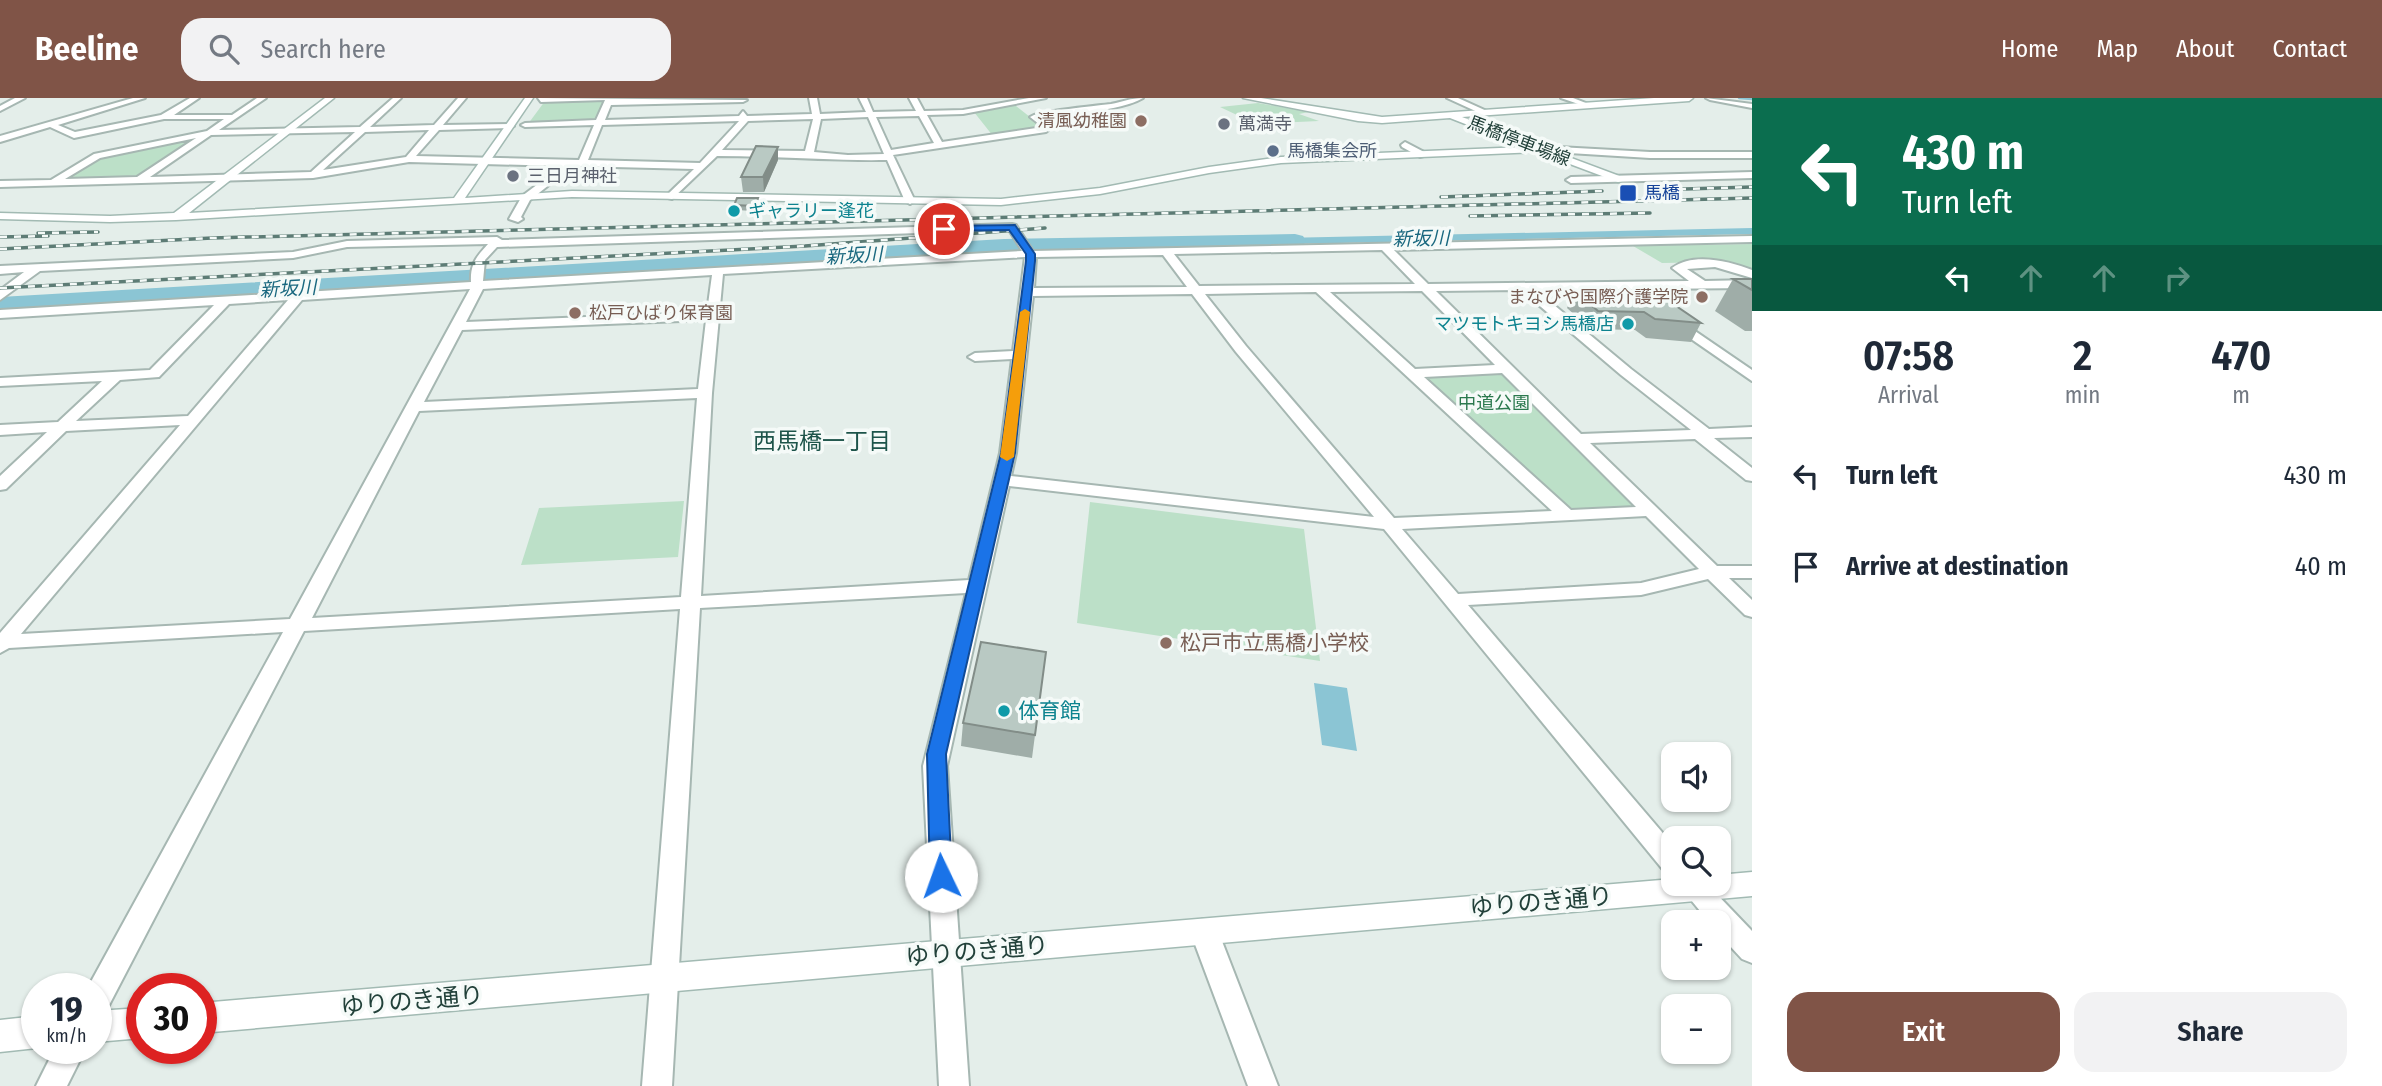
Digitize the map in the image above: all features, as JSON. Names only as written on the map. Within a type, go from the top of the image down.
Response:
[{"type":"street","points":[[0,109],[22,98]]},
{"type":"street","points":[[0,139],[141,98]]},
{"type":"street","points":[[164,117],[195,98]]},
{"type":"street","points":[[139,180],[262,98]]},
{"type":"street","points":[[176,217],[330,98]]},
{"type":"street","points":[[313,175],[397,98]]},
{"type":"street","points":[[409,159],[462,98]]},
{"type":"street","points":[[458,201],[461,192],[466,190],[529,98]]},
{"type":"street","points":[[809,155],[817,118],[813,98]]},
{"type":"street","points":[[863,98],[910,201]]},
{"type":"street","points":[[913,98],[939,145]]},
{"type":"street","points":[[522,130],[598,124],[922,114],[1042,98]]},
{"type":"street","points":[[1034,117],[1071,109],[1114,106],[1139,98]]},
{"type":"street","points":[[1247,98],[1358,118],[1448,115]]},
{"type":"street","points":[[1451,98],[1485,112]]},
{"type":"street","points":[[1565,98],[1587,105]]},
{"type":"street","name":"馬橋停車場線","points":[[1448,115],[1689,98]]},
{"type":"street","points":[[1713,98],[1752,101]]},
{"type":"street","points":[[1713,98],[1752,107]]},
{"type":"street","points":[[522,130],[541,99],[743,99],[744,120],[672,196]]},
{"type":"street","points":[[518,219],[514,219],[530,195],[577,163],[609,100]]},
{"type":"street","points":[[715,153],[848,158],[888,155],[1048,128],[1015,100]]},
{"type":"street","points":[[967,108],[976,121]]},
{"type":"street","name":"馬橋停車場線","points":[[1448,115],[1618,179]]},
{"type":"street","points":[[74,135],[164,117],[233,117]]},
{"type":"street","points":[[52,125],[74,135],[84,144],[98,141]]},
{"type":"street","points":[[52,183],[97,156],[209,133],[510,126]]},
{"type":"street","points":[[984,130],[991,139]]},
{"type":"street","points":[[111,139],[130,149]]},
{"type":"street","points":[[1405,145],[1423,155]]},
{"type":"street","points":[[0,215],[74,219],[349,210],[458,201],[483,194],[910,201],[1022,200],[1100,191],[1268,161],[1540,149],[1650,155],[1752,155]]},
{"type":"street","points":[[0,184],[313,175],[409,159],[486,161],[504,157],[577,163],[703,166]]},
{"type":"street","points":[[496,171],[504,157]]},
{"type":"street","points":[[1572,180],[1618,179],[1631,183],[1657,182],[1658,178],[1752,175]]},
{"type":"street","points":[[494,244],[1012,227],[1026,247],[1028,292],[1008,453],[935,766],[954,1086]]},
{"type":"street","points":[[1374,234],[1406,245],[1752,239]]},
{"type":"street","points":[[0,270],[293,255],[347,244],[497,240],[480,259],[481,275],[457,326],[111,973]]},
{"type":"street","points":[[812,252],[1026,247],[1165,250],[1386,240]]},
{"type":"street","points":[[1386,240],[1427,289],[1752,611]]},
{"type":"street","points":[[0,314],[299,296],[481,275],[718,270],[1026,247],[1050,241]]},
{"type":"street","points":[[1165,250],[1241,349],[1455,600],[1661,849]]},
{"type":"street","points":[[1703,285],[1678,268],[1720,264],[1737,267],[1752,274]]},
{"type":"street","points":[[0,296],[37,268]]},
{"type":"street","points":[[657,1086],[705,393],[718,270]]},
{"type":"street","points":[[1028,292],[1703,285],[1748,287]]},
{"type":"street","points":[[1626,287],[1641,297]]},
{"type":"street","points":[[1526,288],[1752,476]]},
{"type":"street","points":[[1319,289],[1566,514]]},
{"type":"street","points":[[1,644],[299,296]]},
{"type":"street","points":[[0,382],[153,374],[226,300]]},
{"type":"street","points":[[1660,311],[1752,377]]},
{"type":"street","points":[[457,326],[712,317]]},
{"type":"street","points":[[975,357],[1020,355]]},
{"type":"street","points":[[1412,373],[1506,369]]},
{"type":"street","points":[[0,485],[115,377]]},
{"type":"street","points":[[413,407],[705,393]]},
{"type":"street","points":[[0,430],[193,420]]},
{"type":"street","points":[[1576,439],[1752,432]]},
{"type":"street","points":[[1002,480],[1389,524],[1650,511]]},
{"type":"street","points":[[1455,600],[1641,589],[1712,572],[1752,572]]},
{"type":"street","points":[[1,644],[977,586]]},
{"type":"street","name":"ゆりのき通り","points":[[1731,885],[1752,884]]},
{"type":"street","name":"ゆりのき通り","points":[[217,1017],[664,980],[1661,889]]},
{"type":"street","points":[[1703,896],[1752,950]]},
{"type":"street","points":[[1204,931],[1264,1086]]},
{"type":"street","points":[[0,1035],[21,1033]]},
{"type":"street","points":[[51,1086],[63,1064]]},
{"type":"green space","points":[[606,100],[594,122],[528,124],[545,101]]},
{"type":"green space","points":[[1258,103],[1309,112],[1299,114],[1319,121],[1256,124],[1220,107]]},
{"type":"green space","points":[[1016,106],[1044,128],[993,136],[974,112]]},
{"type":"green space","points":[[203,135],[133,179],[58,181],[103,155]]},
{"type":"green space","points":[[1682,242],[1695,245],[1752,244],[1752,269],[1723,262],[1662,263],[1628,243]]},
{"type":"green space","name":"中道公園","points":[[1495,373],[1508,376],[1633,503],[1629,507],[1578,510],[1565,506],[1425,380],[1430,375]]},
{"type":"green space","points":[[684,501],[678,557],[521,565],[539,508]]},
{"type":"green space","points":[[1090,502],[1304,529],[1320,661],[1077,623]]},
{"type":"water","points":[[1752,228],[1752,234],[1243,245],[1240,239]]},
{"type":"water","points":[[1314,683],[1347,688],[1357,751],[1322,745]]},
{"type":"building","points":[[756,146],[778,147],[763,177],[741,177]]},
{"type":"building","points":[[737,198],[758,198],[755,206],[734,205]]},
{"type":"building","points":[[1733,279],[1752,279],[1752,290]]},
{"type":"building","points":[[1575,291],[1654,291],[1701,323],[1655,319],[1644,312],[1598,311]]},
{"type":"building","name":"体育館","points":[[981,642],[1046,652],[1035,735],[963,723]]},
{"type":"waterway","points":[[1739,98],[1752,99]]},
{"type":"waterway","name":"新坂川","points":[[0,305],[1004,246],[1295,241]]},
{"type":"railway","points":[[1651,190],[1752,187]]},
{"type":"railway","points":[[1441,197],[1602,191]]},
{"type":"railway","points":[[0,249],[212,238],[1752,198]]},
{"type":"railway","points":[[1470,216],[1650,213]]},
{"type":"railway","points":[[0,288],[805,246],[1045,228]]},
{"type":"railway","points":[[38,233],[98,232]]},
{"type":"railway","points":[[0,237],[48,236]]},
{"type":"slow traffic","points":[[1007,457],[1025,312]]},
{"type":"place","name":"清風幼稚園","points":[[1141,121]]},
{"type":"place","name":"萬満寺","points":[[1224,124]]},
{"type":"place","name":"馬橋集会所","points":[[1273,151]]},
{"type":"place","name":"三日月神社","points":[[513,176]]},
{"type":"place","name":"馬橋","points":[[1628,193]]},
{"type":"place","name":"ギャラリー逢花","points":[[734,211]]},
{"type":"place","name":"まなびや国際介護学院","points":[[1702,297]]},
{"type":"place","name":"松戸ひばり保育園","points":[[575,313]]},
{"type":"place","name":"マツモトキヨシ馬橋店","points":[[1628,324]]},
{"type":"place","name":"松戸市立馬橋小学校","points":[[1166,643]]},
{"type":"place","name":"体育館","points":[[1004,711]]},
{"type":"district","name":"西馬橋一丁目","points":[[822,441]]},
{"type":"route","points":[[941,876],[936,754],[1008,453],[1031,261],[1030,254],[1012,227],[944,229]]}]
